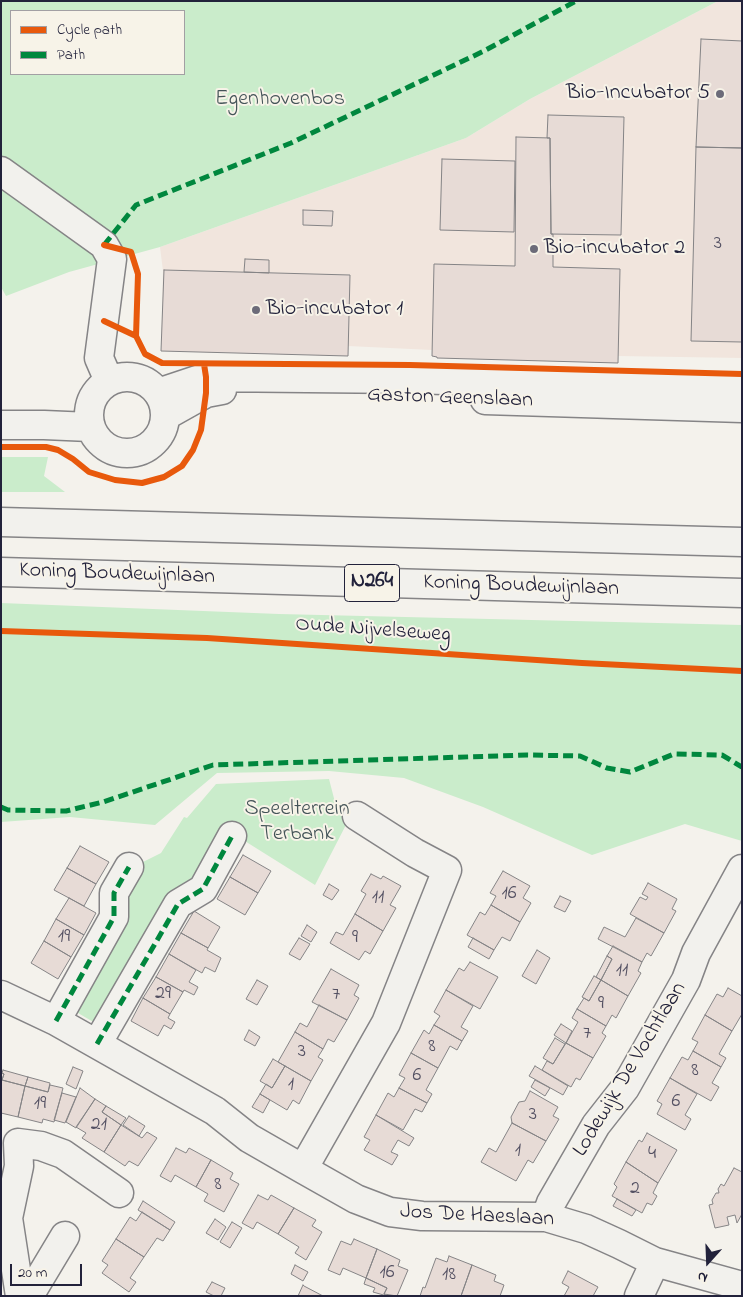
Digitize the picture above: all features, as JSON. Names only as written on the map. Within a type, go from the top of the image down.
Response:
[{"type":"main road","points":[[1,171],[104,245],[112,259],[99,358],[109,381]]},
{"type":"main road","points":[[132,377],[151,385],[162,405],[163,429],[155,440],[143,450],[133,453],[122,453],[109,449],[99,441],[90,427],[88,411],[93,397],[99,387],[117,378],[132,377]]},
{"type":"main road","name":"Gaston Geenslaan","points":[[162,405],[206,377],[408,379],[742,388]]},
{"type":"main road","name":"Gaston Geenslaan","points":[[162,405],[221,390],[742,408]]},
{"type":"main road","points":[[1,426],[90,427]]},
{"type":"main road","name":"N264","points":[[1,522],[742,542]]},
{"type":"main road","name":"Koning Boudewijnlaan","points":[[1,572],[742,593]]},
{"type":"main road","points":[[303,1169],[386,1023],[452,861],[415,853],[357,816]]},
{"type":"main road","points":[[97,1044],[178,904],[203,889],[232,836]]},
{"type":"main road","points":[[56,1021],[114,917],[114,894],[129,867]]},
{"type":"main road","name":"Lodewijk De Vochtlaan","points":[[546,1217],[551,1203],[596,1126],[625,1088],[686,980],[696,953],[742,870]]},
{"type":"main road","name":"Jos De Haeslaan","points":[[1,995],[56,1021],[215,1111],[248,1138],[303,1169],[356,1198],[390,1212],[422,1216],[546,1217],[586,1229],[655,1262],[742,1286]]},
{"type":"main road","points":[[20,1296],[8,1218],[19,1166],[18,1143],[41,1146],[63,1154],[119,1193]]},
{"type":"main road","points":[[29,1296],[65,1236]]},
{"type":"main road","points":[[639,1296],[655,1262]]},
{"type":"shaded area","points":[[718,1],[742,1],[742,358],[618,356],[618,363],[437,358],[432,356],[432,350],[348,346],[348,356],[161,351],[163,271],[160,247],[466,138],[530,99]]},
{"type":"green space","name":"Egenhovenbos","points":[[1,1],[718,1],[530,99],[466,138],[160,247],[69,272],[6,296],[1,287]]},
{"type":"green space","points":[[1,457],[48,457],[44,476],[65,492],[1,492]]},
{"type":"green space","points":[[1,603],[279,614],[742,625],[742,841],[685,824],[592,855],[483,807],[404,778],[329,771],[217,773],[155,825],[70,817],[1,822]]},
{"type":"green space","name":"Speelterrein Terbank","points":[[329,779],[337,810],[349,819],[315,885],[232,833],[102,1027],[66,1006],[131,868],[161,853],[184,817],[187,818],[216,784]]},
{"type":"building","name":"Bio-Incubator 5","points":[[701,39],[742,41],[742,148],[696,147]]},
{"type":"building","points":[[548,115],[624,117],[621,235],[551,234],[550,138],[547,138]]},
{"type":"building","name":"Bio-incubator 2","points":[[516,137],[550,138],[553,267],[620,269],[618,363],[437,358],[432,356],[434,264],[515,266]]},
{"type":"building","points":[[696,147],[742,148],[742,342],[691,341]]},
{"type":"building","points":[[442,159],[515,161],[514,232],[440,230]]},
{"type":"building","points":[[303,210],[333,211],[332,226],[303,225]]},
{"type":"building","points":[[245,259],[269,260],[269,273],[244,272]]},
{"type":"building","name":"Bio-incubator 1","points":[[164,270],[350,275],[348,356],[161,351]]},
{"type":"building","points":[[80,846],[109,862],[96,884],[67,868]]},
{"type":"building","points":[[243,855],[271,871],[258,893],[230,877]]},
{"type":"building","points":[[67,868],[96,884],[84,906],[54,890]]},
{"type":"building","points":[[503,871],[530,886],[523,898],[531,903],[520,922],[491,905],[496,896],[490,893]]},
{"type":"building","points":[[371,874],[381,879],[383,876],[401,886],[390,905],[396,908],[383,931],[355,914],[366,894],[361,891]]},
{"type":"building","points":[[230,877],[258,893],[245,915],[217,899]]},
{"type":"building","points":[[648,883],[677,899],[672,909],[676,911],[664,933],[630,914],[640,897],[646,900],[648,897],[642,894]]},
{"type":"building","points":[[329,884],[339,890],[332,900],[323,895]]},
{"type":"building","points":[[560,896],[571,901],[565,912],[554,907]]},
{"type":"building","points":[[69,898],[96,913],[84,935],[56,919]]},
{"type":"building","points":[[491,905],[520,922],[510,941],[502,937],[494,950],[467,935],[480,912],[485,915]]},
{"type":"building","points":[[194,911],[220,927],[208,948],[181,933]]},
{"type":"building","points":[[355,914],[383,931],[370,954],[365,951],[359,960],[330,943],[336,932],[343,935]]},
{"type":"building","points":[[636,918],[664,933],[651,956],[647,953],[642,962],[598,939],[604,927],[625,937]]},
{"type":"building","points":[[56,919],[84,935],[71,957],[44,941]]},
{"type":"building","points":[[307,925],[317,932],[311,942],[301,936]]},
{"type":"building","points":[[181,933],[208,948],[207,950],[221,958],[215,972],[205,967],[202,973],[169,954]]},
{"type":"building","points":[[299,938],[310,944],[300,960],[289,954]]},
{"type":"building","points":[[473,938],[494,950],[489,959],[468,947]]},
{"type":"building","points":[[44,941],[71,957],[58,979],[31,963]]},
{"type":"building","points":[[613,946],[642,962],[638,971],[641,973],[628,996],[601,980],[612,959],[607,956]]},
{"type":"building","points":[[537,950],[550,958],[536,984],[522,976]]},
{"type":"building","points":[[169,954],[196,970],[189,982],[198,987],[194,995],[184,990],[183,992],[156,977]]},
{"type":"building","points":[[607,956],[612,959],[601,980],[596,977]]},
{"type":"building","points":[[470,962],[498,977],[480,1009],[446,990],[459,968],[464,971]]},
{"type":"building","points":[[331,969],[359,985],[354,995],[359,998],[347,1020],[312,1002]]},
{"type":"building","points":[[594,976],[601,980],[589,1001],[582,997]]},
{"type":"building","points":[[156,977],[183,992],[170,1014],[143,998]]},
{"type":"building","points":[[257,980],[268,986],[257,1005],[246,999]]},
{"type":"building","points":[[601,980],[628,996],[616,1018],[612,1015],[606,1026],[577,1009],[584,998],[589,1001]]},
{"type":"building","points":[[728,988],[742,996],[742,1014],[732,1031],[705,1015],[717,994],[723,997]]},
{"type":"building","points":[[446,990],[473,1006],[461,1027],[468,1031],[462,1041],[434,1025],[440,1016],[434,1012]]},
{"type":"building","points":[[143,998],[170,1014],[168,1018],[175,1022],[171,1029],[164,1025],[158,1036],[131,1021]]},
{"type":"building","points":[[319,1005],[347,1020],[334,1042],[328,1039],[323,1049],[295,1032],[300,1023],[307,1027]]},
{"type":"building","points":[[577,1009],[606,1026],[602,1033],[606,1036],[593,1058],[566,1043],[578,1022],[572,1018]]},
{"type":"building","points":[[705,1015],[732,1031],[719,1054],[726,1058],[721,1067],[693,1051],[698,1042],[692,1039]]},
{"type":"building","points":[[561,1024],[572,1031],[566,1043],[554,1035]]},
{"type":"building","points":[[434,1025],[462,1041],[457,1050],[450,1046],[438,1068],[411,1053],[424,1030],[429,1034]]},
{"type":"building","points":[[249,1030],[260,1037],[255,1046],[244,1040]]},
{"type":"building","points":[[295,1032],[323,1049],[318,1057],[323,1060],[311,1081],[278,1062]]},
{"type":"building","points":[[555,1038],[565,1044],[553,1064],[543,1058]]},
{"type":"building","points":[[566,1043],[593,1058],[580,1080],[576,1078],[571,1087],[542,1070],[547,1061],[553,1064]]},
{"type":"building","points":[[693,1051],[721,1067],[712,1083],[719,1087],[711,1101],[670,1078],[682,1057],[688,1060]]},
{"type":"building","points":[[411,1053],[438,1068],[426,1090],[432,1094],[427,1103],[399,1088],[405,1078],[399,1075]]},
{"type":"building","points":[[273,1059],[285,1066],[272,1088],[260,1081]]},
{"type":"building","points":[[285,1066],[311,1081],[299,1104],[293,1100],[287,1110],[260,1094],[266,1084],[272,1088]]},
{"type":"building","points":[[535,1066],[568,1086],[563,1095],[529,1076]]},
{"type":"building","points":[[73,1067],[83,1071],[76,1089],[66,1084]]},
{"type":"building","points":[[3,1070],[28,1077],[25,1086],[2,1080]]},
{"type":"building","points":[[1,1073],[4,1074],[2,1080],[25,1086],[18,1117],[1,1113]]},
{"type":"building","points":[[28,1077],[50,1083],[48,1092],[25,1086]]},
{"type":"building","points":[[670,1078],[697,1094],[685,1115],[691,1119],[685,1130],[657,1114],[662,1104],[657,1101]]},
{"type":"building","points":[[535,1080],[550,1088],[545,1096],[531,1087]]},
{"type":"building","points":[[50,1085],[63,1088],[54,1122],[43,1119],[42,1123],[18,1117],[25,1086],[48,1092]]},
{"type":"building","points":[[80,1088],[95,1099],[76,1128],[66,1122]]},
{"type":"building","points":[[399,1088],[427,1103],[422,1112],[415,1109],[403,1130],[376,1115],[388,1093],[394,1097]]},
{"type":"building","points":[[530,1091],[558,1107],[553,1116],[559,1119],[546,1141],[512,1123],[511,1117],[519,1102],[525,1101]]},
{"type":"building","points":[[62,1093],[76,1097],[65,1123],[54,1120]]},
{"type":"building","points":[[260,1094],[270,1100],[263,1113],[252,1107]]},
{"type":"building","points":[[95,1099],[106,1106],[102,1112],[121,1125],[104,1152],[82,1138],[86,1133],[76,1127]]},
{"type":"building","points":[[106,1106],[126,1118],[121,1125],[102,1112]]},
{"type":"building","points":[[376,1115],[414,1138],[409,1146],[398,1140],[391,1152],[398,1155],[392,1165],[364,1150],[370,1140],[364,1137]]},
{"type":"building","points":[[129,1116],[145,1126],[139,1136],[123,1125]]},
{"type":"building","points":[[512,1123],[546,1141],[533,1163],[528,1160],[516,1181],[481,1162],[489,1148],[496,1152]]},
{"type":"building","points":[[121,1125],[142,1138],[147,1132],[157,1138],[138,1166],[129,1161],[125,1166],[104,1152]]},
{"type":"building","points":[[647,1133],[677,1150],[658,1183],[626,1162],[639,1140],[642,1142]]},
{"type":"building","points":[[176,1148],[186,1153],[189,1148],[211,1160],[196,1187],[175,1175],[171,1182],[160,1176]]},
{"type":"building","points":[[211,1160],[233,1173],[230,1179],[239,1184],[224,1212],[204,1201],[208,1194],[196,1187]]},
{"type":"building","points":[[626,1162],[658,1183],[653,1193],[657,1196],[652,1205],[647,1203],[642,1213],[612,1196],[617,1187],[614,1184]]},
{"type":"building","points":[[734,1168],[742,1172],[742,1214],[737,1223],[735,1215],[727,1217],[729,1225],[715,1228],[709,1205],[713,1204],[712,1200],[716,1193],[719,1193],[718,1189],[721,1184],[724,1186]]},
{"type":"building","points":[[258,1195],[268,1200],[271,1195],[294,1208],[278,1234],[257,1222],[253,1229],[242,1223]]},
{"type":"building","points":[[617,1199],[636,1210],[632,1216],[613,1206]]},
{"type":"building","points":[[143,1201],[175,1222],[170,1230],[138,1210]]},
{"type":"building","points":[[294,1208],[316,1220],[312,1226],[322,1232],[306,1260],[295,1253],[299,1247],[278,1234]]},
{"type":"building","points":[[142,1212],[170,1230],[163,1241],[157,1238],[144,1257],[116,1239],[130,1217],[136,1221]]},
{"type":"building","points":[[215,1219],[226,1227],[218,1240],[206,1233]]},
{"type":"building","points":[[232,1222],[242,1228],[230,1248],[220,1242]]},
{"type":"building","points":[[116,1239],[144,1257],[130,1278],[136,1282],[129,1292],[102,1273],[108,1265],[102,1261]]},
{"type":"building","points":[[354,1239],[377,1249],[366,1278],[343,1268],[340,1275],[328,1270],[341,1241],[351,1245]]},
{"type":"building","points":[[377,1249],[400,1260],[398,1266],[408,1270],[397,1296],[384,1294],[387,1288],[366,1278]]},
{"type":"building","points":[[449,1256],[472,1265],[461,1296],[420,1296],[423,1287],[425,1288],[436,1258],[447,1262]]},
{"type":"building","points":[[295,1265],[308,1272],[303,1281],[291,1274]]},
{"type":"building","points":[[472,1265],[496,1275],[494,1281],[504,1285],[500,1296],[461,1296]]},
{"type":"building","points":[[568,1271],[598,1287],[593,1296],[564,1296],[569,1287],[562,1283]]},
{"type":"building","points":[[366,1278],[387,1288],[384,1294],[387,1296],[373,1292],[375,1288],[364,1284]]},
{"type":"building","points":[[212,1282],[225,1288],[221,1296],[214,1296],[206,1292]]},
{"type":"building","points":[[304,1286],[323,1296],[298,1296]]},
{"type":"marked path","points":[[104,245],[136,205],[291,143],[484,51],[576,1]]},
{"type":"marked path","points":[[1,807],[8,810],[66,811],[103,802],[213,765],[527,755],[580,756],[607,768],[630,772],[674,754],[722,755],[742,767]]},
{"type":"marked path","points":[[97,1044],[178,904],[203,889],[232,836]]},
{"type":"marked path","points":[[56,1021],[114,917],[114,893],[129,867]]},
{"type":"cycle path","points":[[104,245],[131,252],[138,274],[136,336]]},
{"type":"cycle path","points":[[104,321],[136,336],[145,354],[162,363],[410,365],[742,374]]},
{"type":"cycle path","points":[[1,447],[46,447],[58,450],[89,472],[115,480],[142,483],[164,477],[182,466],[193,450],[201,430],[206,393],[204,364]]},
{"type":"cycle path","name":"Oude Nijvelseweg","points":[[1,631],[207,638],[582,663],[742,671]]},
{"type":"place","name":"Bio-Incubator 5","points":[[720,94]]},
{"type":"place","name":"Bio-incubator 2","points":[[534,249]]},
{"type":"place","name":"Bio-incubator 1","points":[[256,310]]}]
